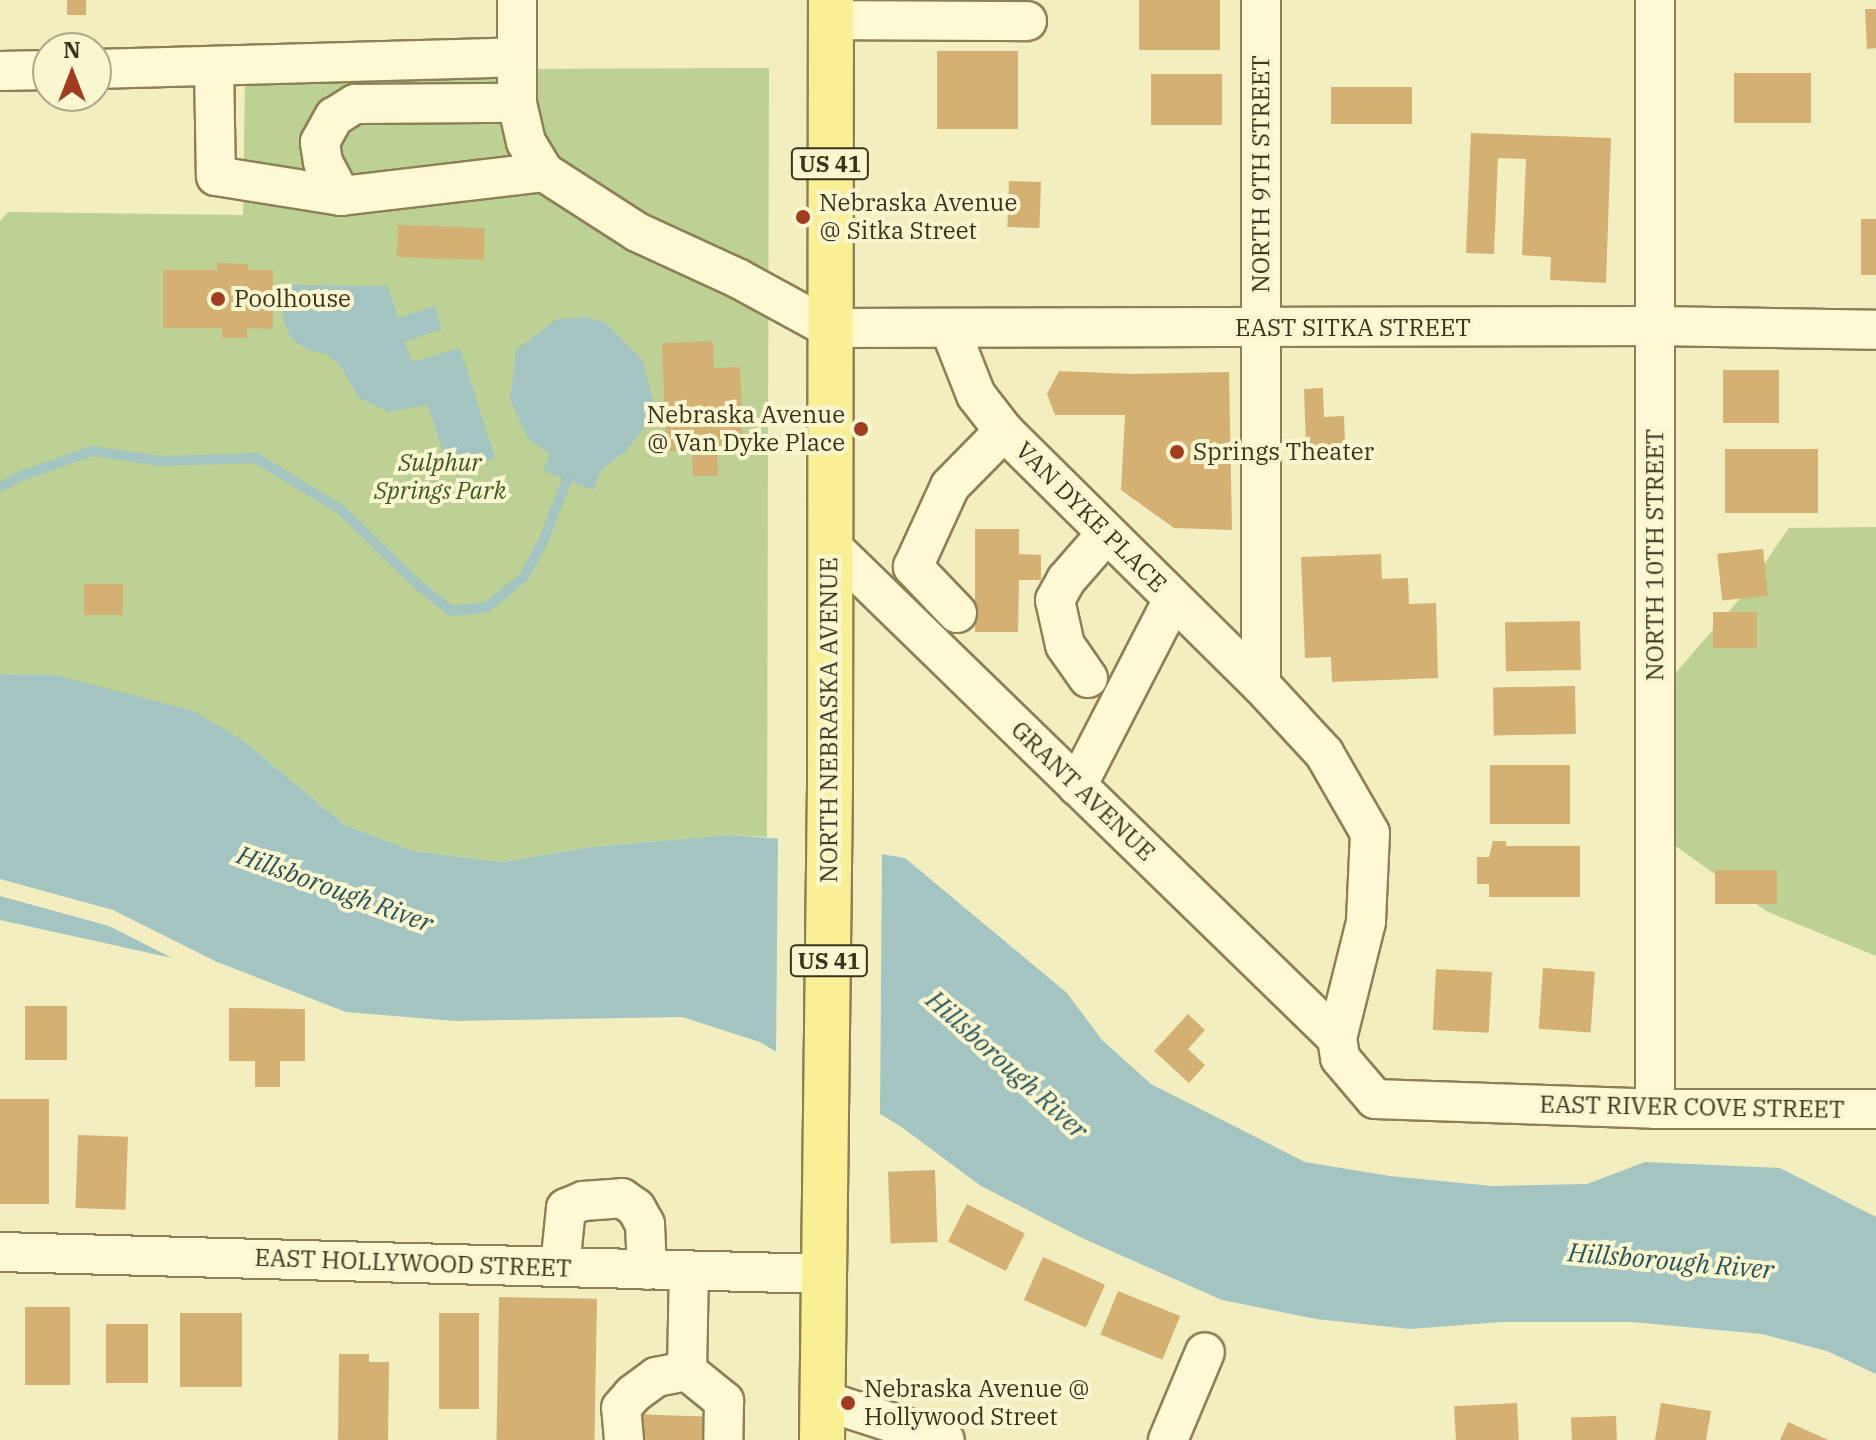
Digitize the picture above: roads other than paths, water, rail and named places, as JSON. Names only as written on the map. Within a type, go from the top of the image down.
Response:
[{"type":"main road","name":"NORTH NEBRASKA AVENUE","points":[[822,1420],[828,1135],[831,10]]},
{"type":"street","points":[[517,0],[517,103],[526,142],[544,172],[637,232],[739,279],[829,328]]},
{"type":"street","name":"NORTH 9TH STREET","points":[[1261,0],[1261,685]]},
{"type":"street","name":"NORTH 10TH STREET","points":[[1655,0],[1655,1109]]},
{"type":"street","points":[[831,10],[1027,21]]},
{"type":"street","points":[[112,69],[517,57]]},
{"type":"street","points":[[337,62],[344,111]]},
{"type":"street","points":[[214,66],[216,176],[341,196],[544,172]]},
{"type":"street","points":[[0,71],[32,70]]},
{"type":"street","points":[[341,196],[323,162],[320,142],[334,117],[355,104],[517,103]]},
{"type":"street","name":"EAST SITKA STREET","points":[[829,328],[1656,326],[1876,330]]},
{"type":"street","name":"VAN DYKE PLACE","points":[[950,329],[976,395],[1004,431],[1261,685],[1324,753],[1370,833],[1366,922],[1337,1038]]},
{"type":"street","points":[[884,599],[913,567],[950,486],[1004,431]]},
{"type":"street","points":[[1088,678],[1065,645],[1055,600],[1066,580],[1107,533]]},
{"type":"street","name":"GRANT AVENUE","points":[[829,544],[1337,1038]]},
{"type":"street","points":[[913,567],[957,613]]},
{"type":"street","points":[[1077,786],[1173,599]]},
{"type":"street","name":"EAST RIVER COVE STREET","points":[[1337,1038],[1340,1058],[1375,1099],[1655,1109],[1876,1109]]},
{"type":"street","points":[[560,1267],[566,1208],[583,1201],[622,1198],[636,1208],[645,1224],[647,1270]]},
{"type":"street","name":"EAST HOLLYWOOD STREET","points":[[0,1252],[826,1274]]},
{"type":"street","points":[[687,1371],[689,1271]]},
{"type":"street","points":[[1168,1440],[1205,1352]]},
{"type":"street","points":[[624,1440],[621,1408],[633,1394],[656,1377],[687,1371],[724,1401],[723,1440]]},
{"type":"street","points":[[822,1420],[945,1440]]},
{"type":"water","points":[[289,285],[388,286],[398,318],[435,306],[442,329],[405,342],[412,362],[460,348],[495,458],[450,473],[428,405],[388,412],[359,398],[341,367],[326,354],[307,349],[291,338],[283,318]]},
{"type":"water","points":[[587,317],[606,323],[642,359],[654,404],[647,425],[626,451],[601,470],[593,490],[543,471],[550,454],[529,440],[510,400],[516,350],[557,319]]},
{"type":"water","name":"Hillsborough River","points":[[0,674],[55,675],[194,711],[244,741],[345,825],[414,851],[503,862],[589,847],[729,835],[796,840],[905,858],[1067,993],[1102,1040],[1151,1084],[1305,1162],[1390,1176],[1492,1186],[1587,1184],[1645,1162],[1780,1168],[1876,1217],[1876,1374],[1827,1351],[1762,1334],[1632,1322],[1501,1322],[1410,1329],[1316,1319],[1222,1300],[1082,1238],[981,1186],[900,1126],[760,1042],[682,1017],[455,1021],[346,1012],[217,962],[113,910],[0,879]]},
{"type":"water","points":[[0,896],[109,926],[172,958],[0,920]]},
{"type":"waterway","points":[[0,487],[24,475],[92,451],[161,461],[256,458],[340,509],[417,584],[451,611],[487,607],[524,577],[543,542],[567,479]]},
{"type":"place","name":"Nebraska Avenue @ Sitka Street","points":[[803,217]]},
{"type":"place","name":"Poolhouse","points":[[218,299]]},
{"type":"place","name":"Nebraska Avenue @ Van Dyke Place","points":[[861,429]]},
{"type":"place","name":"Springs Theater","points":[[1177,452]]},
{"type":"place","name":"Nebraska Avenue @ Hollywood Street","points":[[848,1403]]},
{"type":"park label","name":"Sulphur Springs Park","points":[[440,477]]}]
